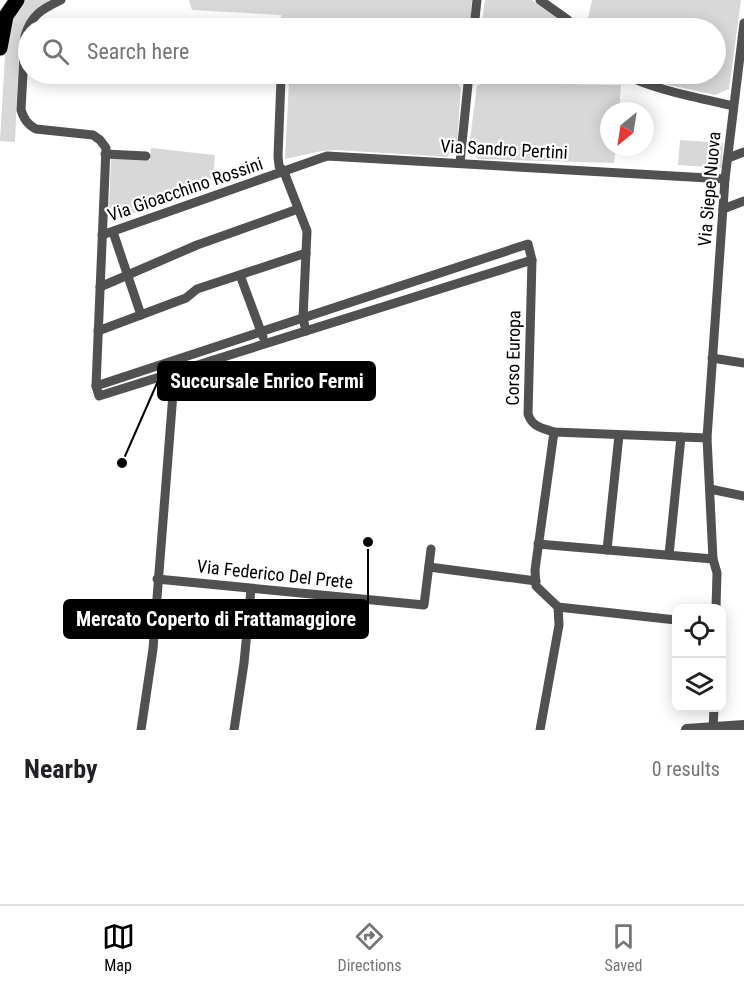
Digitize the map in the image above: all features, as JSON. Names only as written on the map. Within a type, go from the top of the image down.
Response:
[{"type":"highway","points":[[0,48],[6,16],[17,0]]},
{"type":"street","points":[[35,18],[38,13],[61,0]]},
{"type":"street","points":[[475,18],[477,0]]},
{"type":"street","points":[[540,0],[565,18]]},
{"type":"street","name":"Via Siepe Nuova","points":[[716,604],[717,573],[713,559],[707,438],[725,178],[744,23]]},
{"type":"street","points":[[22,84],[21,110],[30,126],[36,129],[93,135],[106,148],[102,236]]},
{"type":"street","points":[[281,84],[279,166],[284,172],[307,231],[303,318],[306,331],[532,260]]},
{"type":"street","points":[[460,163],[468,84]]},
{"type":"street","points":[[647,84],[733,106]]},
{"type":"street","points":[[728,158],[744,152]]},
{"type":"street","points":[[105,154],[146,156]]},
{"type":"street","name":"Via Sandro Pertini","points":[[284,172],[327,156],[725,178]]},
{"type":"street","name":"Via Gioacchino Rossini","points":[[284,172],[102,236],[96,386],[99,396],[306,331]]},
{"type":"street","points":[[723,209],[744,201]]},
{"type":"street","points":[[100,287],[197,244],[298,209]]},
{"type":"street","points":[[113,232],[141,315]]},
{"type":"street","name":"Corso Europa","points":[[303,318],[528,244],[532,260],[528,414],[536,426],[554,432],[707,438]]},
{"type":"street","points":[[98,331],[186,298],[197,289],[306,253]]},
{"type":"street","points":[[240,275],[264,344]]},
{"type":"street","points":[[96,386],[303,318]]},
{"type":"street","points":[[242,338],[246,350]]},
{"type":"street","points":[[712,358],[744,363]]},
{"type":"street","points":[[141,730],[153,649],[176,360]]},
{"type":"street","points":[[554,432],[538,544],[536,586],[558,607],[672,620]]},
{"type":"street","points":[[607,550],[619,435]]},
{"type":"street","points":[[669,555],[681,437]]},
{"type":"street","points":[[710,489],[744,496]]},
{"type":"street","points":[[538,544],[713,559]]},
{"type":"street","points":[[431,549],[429,567],[536,581]]},
{"type":"street","name":"Via Federico Del Prete","points":[[158,579],[424,605],[429,567]]},
{"type":"street","points":[[234,730],[251,589]]},
{"type":"street","points":[[540,730],[559,624],[558,607]]},
{"type":"street","points":[[713,729],[714,712]]},
{"type":"street","points":[[687,730],[744,726]]},
{"type":"shaded area","points":[[24,0],[50,0],[31,18],[18,18],[15,142],[0,141],[6,38],[12,18]]},
{"type":"shaded area","points":[[189,0],[472,0],[471,18],[281,18],[281,15],[192,10]]},
{"type":"shaded area","points":[[485,0],[532,0],[557,18],[482,18]]},
{"type":"shaded area","points":[[592,0],[741,0],[729,89],[715,95],[666,84],[726,84],[726,18],[588,18]]},
{"type":"shaded area","points":[[289,84],[458,84],[461,88],[457,144],[447,157],[337,150],[285,159]]},
{"type":"shaded area","points":[[482,84],[621,85],[620,102],[600,102],[600,156],[615,156],[614,163],[478,159],[469,146],[477,86]]},
{"type":"shaded area","points":[[680,140],[723,143],[722,168],[678,165]]},
{"type":"shaded area","points":[[151,148],[215,155],[213,178],[168,193],[171,202],[136,213],[109,211],[111,158],[150,160]]},
{"type":"place","name":"Succursale Enrico Fermi","points":[[122,463]]},
{"type":"place","name":"Mercato Coperto di Frattamaggiore","points":[[368,542]]}]
